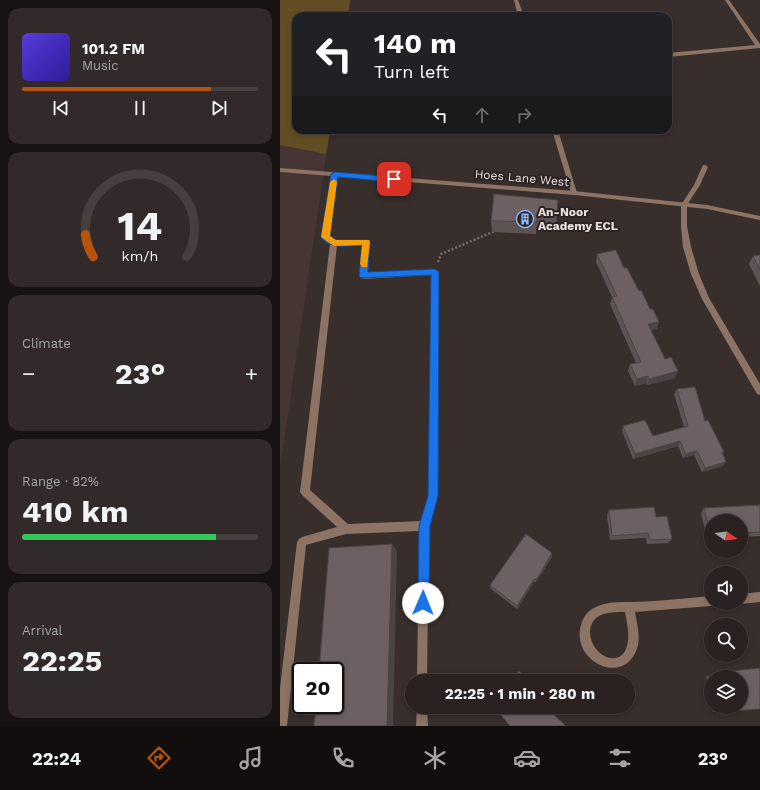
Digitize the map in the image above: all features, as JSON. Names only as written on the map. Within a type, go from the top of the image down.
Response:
[{"type":"street","points":[[516,0],[520,12]]},
{"type":"street","points":[[672,54],[759,46],[727,0]]},
{"type":"street","points":[[556,134],[574,193]]},
{"type":"street","points":[[705,167],[697,185],[684,205],[684,226],[687,247],[695,274],[706,299],[760,391]]},
{"type":"street","name":"Hoes Lane West","points":[[280,170],[574,193],[714,208],[760,218]]},
{"type":"street","points":[[335,174],[325,237],[334,243],[366,242],[364,276],[435,272],[433,496],[424,526],[422,674]]},
{"type":"street","points":[[334,243],[304,492],[346,529]]},
{"type":"street","points":[[281,726],[302,542],[346,529],[424,526]]},
{"type":"street","points":[[748,598],[760,597]]},
{"type":"street","points":[[629,607],[634,635],[634,644],[630,652],[625,658],[617,662],[609,663],[601,661],[594,656],[588,648],[584,631],[591,616],[598,611],[629,607],[704,602]]},
{"type":"street","points":[[422,714],[422,726]]},
{"type":"path","points":[[435,272],[441,254],[497,230]]},
{"type":"shaded area","points":[[280,0],[292,12],[292,134],[329,134],[280,468]]},
{"type":"shaded area","points":[[280,0],[350,0],[348,12],[292,12],[292,134],[329,134],[326,154],[280,145]]},
{"type":"building","points":[[494,194],[558,200],[557,214],[537,215],[537,222],[491,221]]},
{"type":"building","points":[[616,250],[624,268],[627,268],[639,291],[641,290],[650,309],[653,309],[659,322],[648,324],[665,359],[671,357],[678,371],[649,379],[648,376],[637,379],[630,364],[641,362],[612,297],[617,296],[597,254]]},
{"type":"building","points":[[760,255],[760,270],[753,256]]},
{"type":"building","points":[[695,387],[705,421],[708,420],[724,452],[722,452],[726,462],[705,468],[697,451],[686,454],[680,441],[635,454],[623,426],[645,420],[653,436],[688,426],[677,389]]},
{"type":"building","points":[[760,505],[760,532],[748,533],[748,514],[706,514],[704,508]]},
{"type":"building","points":[[654,507],[656,517],[667,516],[672,539],[650,540],[648,533],[612,536],[609,510]]},
{"type":"building","points":[[526,534],[552,553],[537,579],[534,579],[517,606],[490,585]]},
{"type":"building","points":[[392,544],[387,726],[314,726],[315,714],[344,714],[344,662],[320,662],[329,548]]},
{"type":"building","points":[[760,668],[760,709],[748,710],[748,670],[742,670]]},
{"type":"building","points":[[500,714],[553,714],[565,725],[565,726],[510,726]]},
{"type":"slow traffic","points":[[334,182],[325,237],[334,243],[366,242],[365,264]]},
{"type":"place","name":"An-Noor Academy ECL","points":[[525,219]]},
{"type":"route","points":[[394,179],[335,174],[325,237],[334,243],[366,242],[364,276],[435,272],[433,496],[424,526],[423,603]]}]
